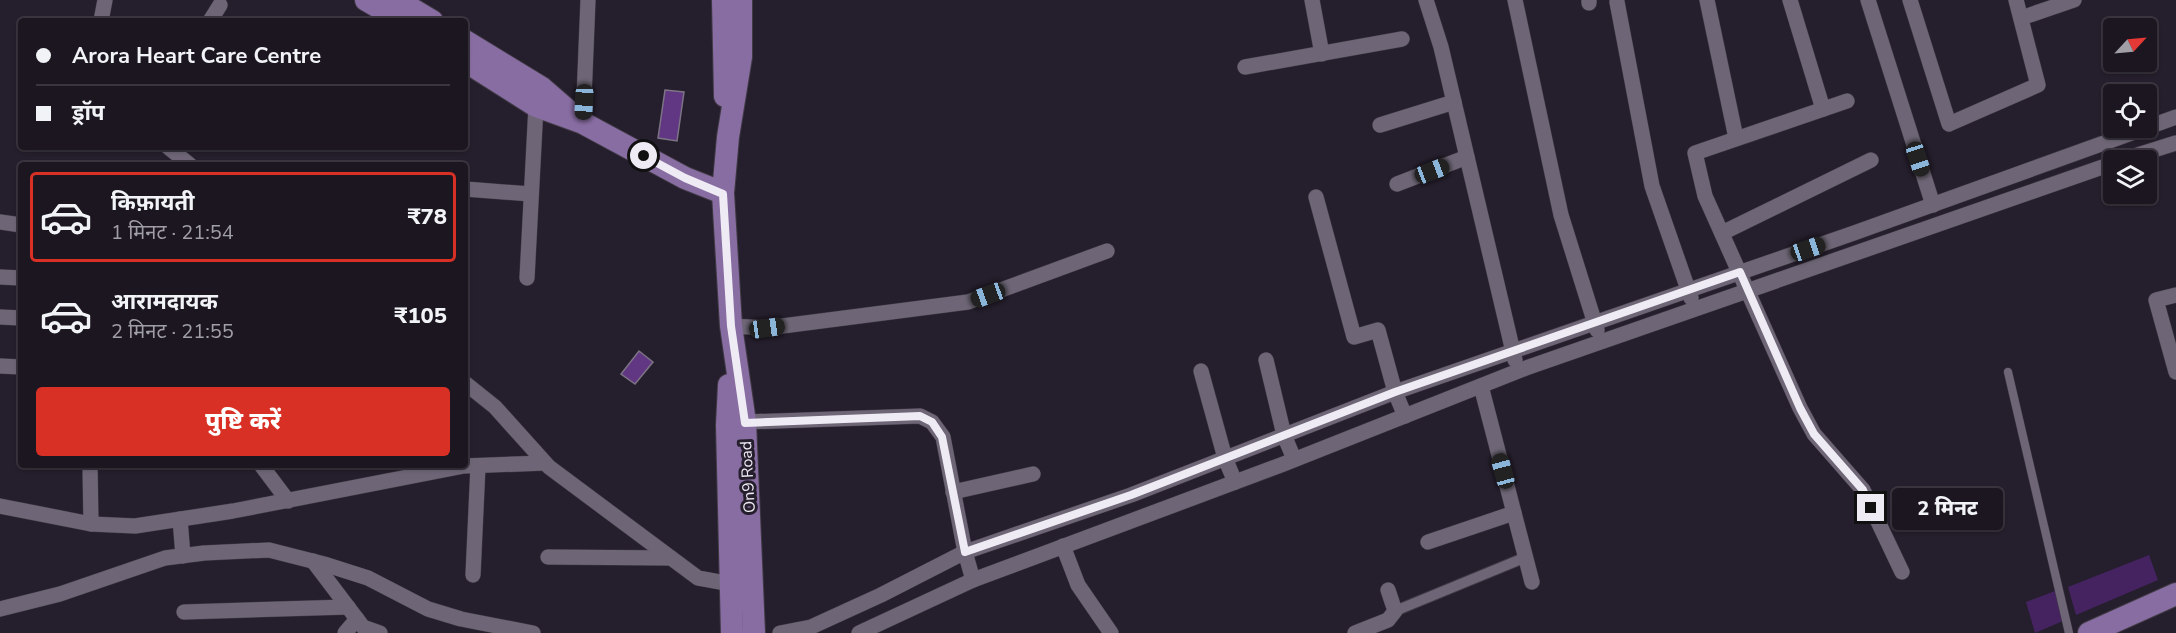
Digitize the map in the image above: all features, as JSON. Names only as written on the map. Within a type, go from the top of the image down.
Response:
[{"type":"main road","points":[[366,0],[406,7],[426,18]]},
{"type":"main road","points":[[723,0],[723,55],[728,137]]},
{"type":"main road","name":"On9 Road","points":[[741,0],[741,57],[728,137],[723,194],[731,326],[745,423],[754,633]]},
{"type":"main road","points":[[468,43],[542,88],[583,123]]},
{"type":"main road","points":[[468,63],[536,106],[583,123],[685,178],[723,194]]},
{"type":"main road","points":[[731,326],[727,425],[732,633]]},
{"type":"main road","points":[[2089,633],[2176,594]]},
{"type":"street","points":[[102,18],[105,0]]},
{"type":"street","points":[[583,123],[588,0]]},
{"type":"street","points":[[1312,0],[1322,54]]},
{"type":"street","points":[[1426,0],[1441,47],[1518,371]]},
{"type":"street","points":[[1515,0],[1561,215],[1602,342]]},
{"type":"street","points":[[1707,0],[1737,138]]},
{"type":"street","points":[[1790,0],[1823,108]]},
{"type":"street","points":[[1868,0],[1933,205]]},
{"type":"street","points":[[1910,0],[1949,124],[2038,85],[2016,0]]},
{"type":"street","points":[[2020,18],[2074,0]]},
{"type":"street","points":[[1617,2],[1652,186],[1696,309]]},
{"type":"street","points":[[212,18],[220,5]]},
{"type":"street","points":[[1245,67],[1402,39]]},
{"type":"street","points":[[1847,101],[1695,153],[1705,196],[1809,426],[1863,490],[1902,572]]},
{"type":"street","points":[[1380,124],[1454,102]]},
{"type":"street","points":[[527,278],[536,106]]},
{"type":"street","points":[[780,633],[811,627],[881,595],[965,552],[1131,495],[1395,392],[1933,205],[2176,117]]},
{"type":"street","points":[[2154,150],[2176,143]]},
{"type":"street","points":[[172,150],[186,162]]},
{"type":"street","points":[[1397,184],[1467,157]]},
{"type":"street","points":[[1722,233],[1871,160]]},
{"type":"street","points":[[859,633],[973,580],[1235,482],[1518,371],[2103,167]]},
{"type":"street","points":[[468,189],[531,194]]},
{"type":"street","points":[[1316,197],[1354,336],[1378,330],[1395,392],[1405,416]]},
{"type":"street","points":[[0,222],[18,225]]},
{"type":"street","points":[[731,326],[767,328],[968,302],[1107,251]]},
{"type":"street","points":[[0,277],[18,278]]},
{"type":"street","points":[[2176,295],[2156,300],[2176,372]]},
{"type":"street","points":[[0,317],[18,318]]},
{"type":"street","points":[[1266,360],[1284,435],[1294,459]]},
{"type":"street","points":[[0,366],[18,367]]},
{"type":"street","points":[[1201,371],[1225,458],[1235,482]]},
{"type":"street","points":[[468,386],[495,407],[545,463],[698,578],[731,584]]},
{"type":"street","points":[[1481,386],[1532,582]]},
{"type":"street","points":[[745,423],[920,416],[932,422],[942,437],[965,552],[973,580]]},
{"type":"street","points":[[468,466],[545,463]]},
{"type":"street","points":[[473,575],[478,466]]},
{"type":"street","points":[[90,468],[91,524]]},
{"type":"street","points":[[263,468],[288,501]]},
{"type":"street","points":[[0,506],[91,524],[135,526],[288,501],[454,468]]},
{"type":"street","points":[[953,492],[1033,474]]},
{"type":"street","points":[[1428,542],[1514,513]]},
{"type":"street","points":[[180,519],[183,556]]},
{"type":"street","points":[[1063,546],[1078,585],[1111,633]]},
{"type":"street","points":[[0,609],[60,594],[165,558],[269,550],[368,578],[428,609],[461,620],[533,633]]},
{"type":"street","points":[[548,557],[671,558]]},
{"type":"street","points":[[1355,633],[1388,620],[1395,610],[1526,557]]},
{"type":"street","points":[[313,561],[363,627],[380,633]]},
{"type":"street","points":[[1388,590],[1395,610]]},
{"type":"street","points":[[183,612],[352,613]]},
{"type":"street","points":[[345,633],[352,613]]},
{"type":"lane","points":[[2008,372],[2069,633]]},
{"type":"shaded area","points":[[2149,555],[2158,580],[2076,615],[2068,587]]},
{"type":"shaded area","points":[[2055,591],[2063,621],[2035,633],[2026,602]]},
{"type":"building","points":[[665,90],[684,92],[677,141],[658,138]]},
{"type":"building","points":[[639,351],[653,362],[635,384],[621,374]]},
{"type":"route","points":[[644,156],[685,178],[723,194],[731,326],[745,423],[920,416],[932,422],[942,437],[965,552],[1131,495],[1395,392],[1740,272],[1800,408],[1814,434],[1863,490],[1871,508]]}]
